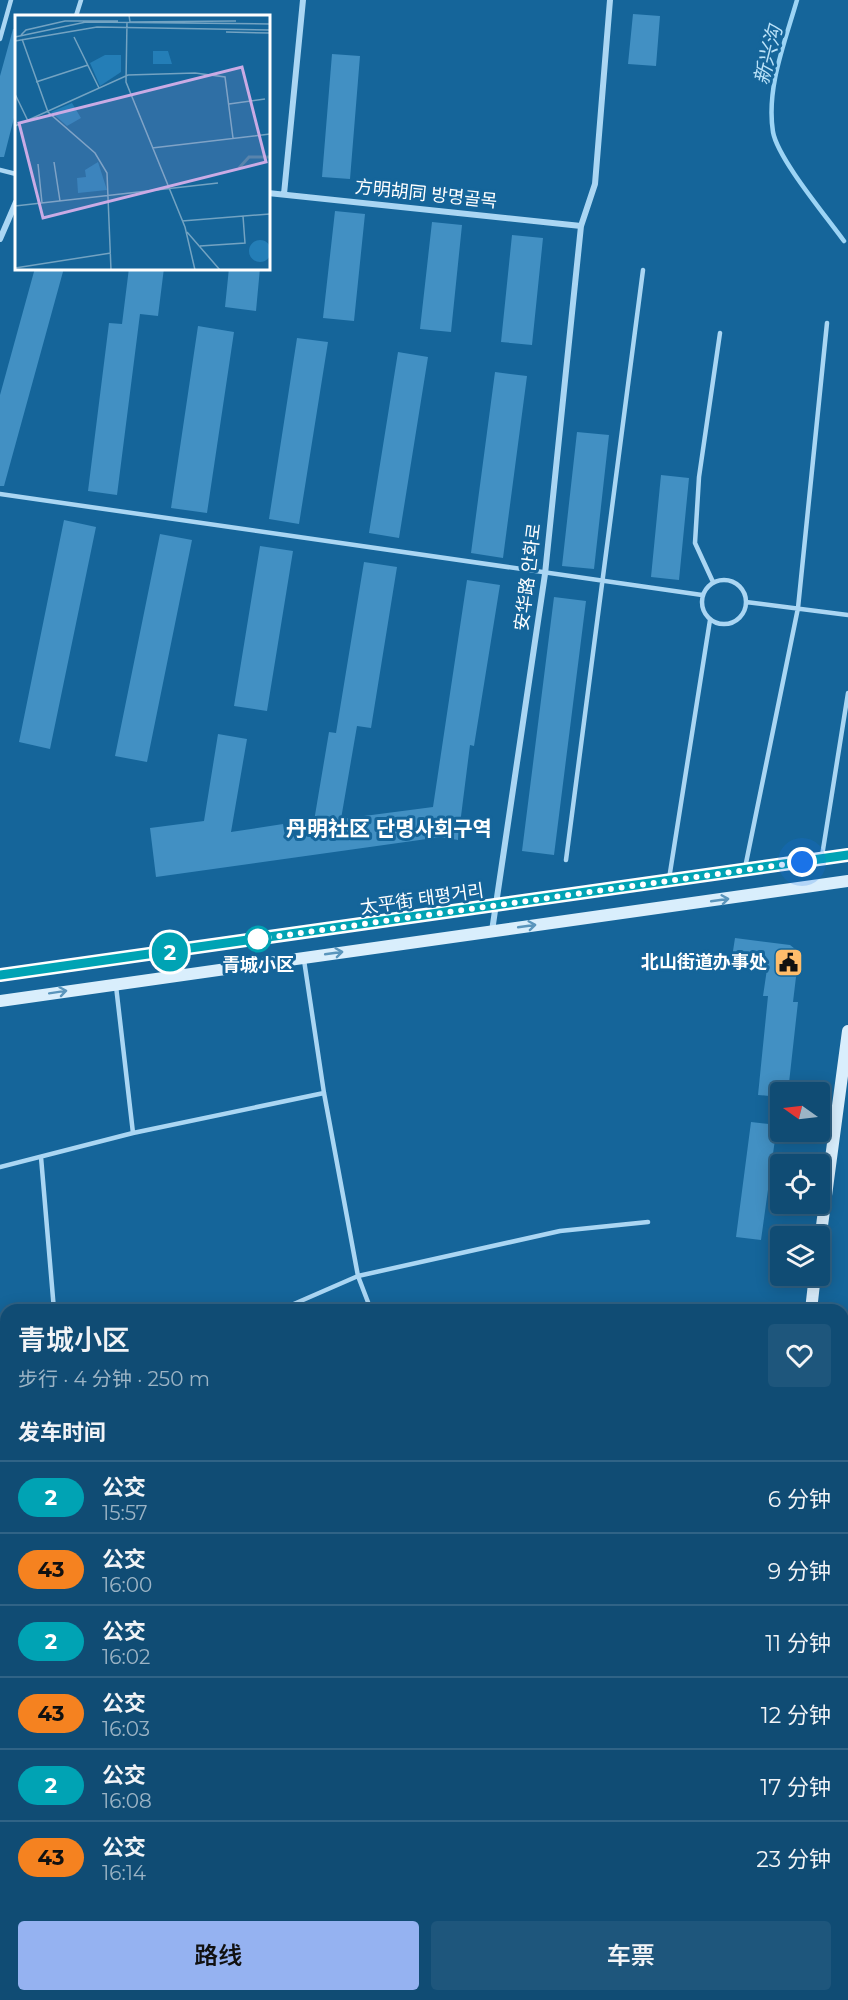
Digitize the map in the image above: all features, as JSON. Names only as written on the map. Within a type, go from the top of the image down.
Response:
[{"type":"main road","name":"太平街 태평거리","points":[[0,975],[494,907],[848,855]]},
{"type":"main road","points":[[0,1001],[848,881]]},
{"type":"main road","points":[[822,1226],[848,1030]]},
{"type":"main road","points":[[812,1304],[814,1286]]},
{"type":"street","points":[[284,194],[303,0]]},
{"type":"street","name":"安华路 안화로","points":[[492,931],[546,574],[581,226],[595,184],[610,0]]},
{"type":"street","name":"方明胡同 방명골목","points":[[270,193],[581,226]]},
{"type":"street","points":[[0,239],[15,203]]},
{"type":"lane","points":[[0,39],[10,0]]},
{"type":"lane","points":[[76,15],[81,0]]},
{"type":"lane","points":[[0,170],[15,174]]},
{"type":"lane","points":[[566,860],[643,270]]},
{"type":"lane","points":[[744,870],[798,608],[827,323]]},
{"type":"lane","points":[[713,582],[695,543],[699,477],[720,333]]},
{"type":"lane","points":[[0,494],[603,583],[702,595]]},
{"type":"lane","points":[[728,580],[735,582],[745,594],[746,602],[742,616],[730,624],[710,620],[702,609],[702,595],[713,582],[728,580]]},
{"type":"lane","points":[[746,602],[848,615]]},
{"type":"lane","points":[[669,881],[710,620]]},
{"type":"lane","points":[[822,859],[848,693]]},
{"type":"lane","points":[[304,957],[324,1094],[358,1276],[369,1304]]},
{"type":"lane","points":[[116,983],[133,1133]]},
{"type":"lane","points":[[0,1167],[133,1133],[324,1094]]},
{"type":"lane","points":[[41,1156],[53,1304]]},
{"type":"lane","points":[[294,1304],[358,1276],[560,1231],[648,1222]]},
{"type":"building","points":[[633,14],[660,16],[656,66],[628,64]]},
{"type":"building","points":[[13,29],[15,29],[15,114],[4,157],[0,157],[0,76]]},
{"type":"building","points":[[332,54],[360,56],[350,179],[322,177]]},
{"type":"building","points":[[335,211],[365,214],[354,321],[323,318]]},
{"type":"building","points":[[432,222],[462,225],[451,332],[420,329]]},
{"type":"building","points":[[512,235],[543,238],[532,345],[501,342]]},
{"type":"building","points":[[34,270],[63,270],[4,486],[0,486],[0,395]]},
{"type":"building","points":[[129,270],[164,270],[158,316],[140,314],[117,495],[88,491],[109,323],[122,324]]},
{"type":"building","points":[[229,270],[260,270],[256,311],[225,307]]},
{"type":"building","points":[[198,326],[234,332],[207,513],[171,508]]},
{"type":"building","points":[[297,338],[328,342],[299,524],[269,519]]},
{"type":"building","points":[[398,352],[428,357],[399,538],[369,533]]},
{"type":"building","points":[[495,372],[527,376],[503,558],[471,553]]},
{"type":"building","points":[[577,432],[609,435],[594,569],[562,566]]},
{"type":"building","points":[[661,475],[689,478],[679,580],[651,577]]},
{"type":"building","points":[[64,520],[96,527],[50,749],[19,742]]},
{"type":"building","points":[[160,534],[192,540],[147,762],[115,756]]},
{"type":"building","points":[[260,546],[293,551],[267,711],[234,706]]},
{"type":"building","points":[[364,562],[397,567],[371,728],[357,726],[341,819],[433,807],[467,580],[500,585],[474,746],[470,745],[458,840],[441,837],[156,877],[150,828],[204,821],[218,734],[247,739],[231,832],[283,824],[285,836],[312,833],[329,732],[336,733]]},
{"type":"building","points":[[554,597],[586,601],[554,855],[522,851]]},
{"type":"building","points":[[735,938],[790,945],[799,952],[793,1002],[798,1002],[789,1082],[770,1082],[770,1096],[758,1095],[768,996],[763,996],[767,969],[731,964]]},
{"type":"building","points":[[751,1122],[770,1124],[770,1142],[775,1142],[773,1154],[770,1154],[770,1175],[761,1240],[736,1237]]},
{"type":"waterway","name":"新兴沟","points":[[797,0],[774,82],[773,132],[793,172],[844,241]]},
{"type":"bus line","name":"2","points":[[0,975],[494,907],[848,855]]},
{"type":"place","name":"青城小区","points":[[258,939]]},
{"type":"place","name":"北山街道办事处","points":[[788,962]]},
{"type":"district","name":"丹明社区 단명사회구역","points":[[389,828]]},
{"type":"route","points":[[258,939],[802,862]]}]
